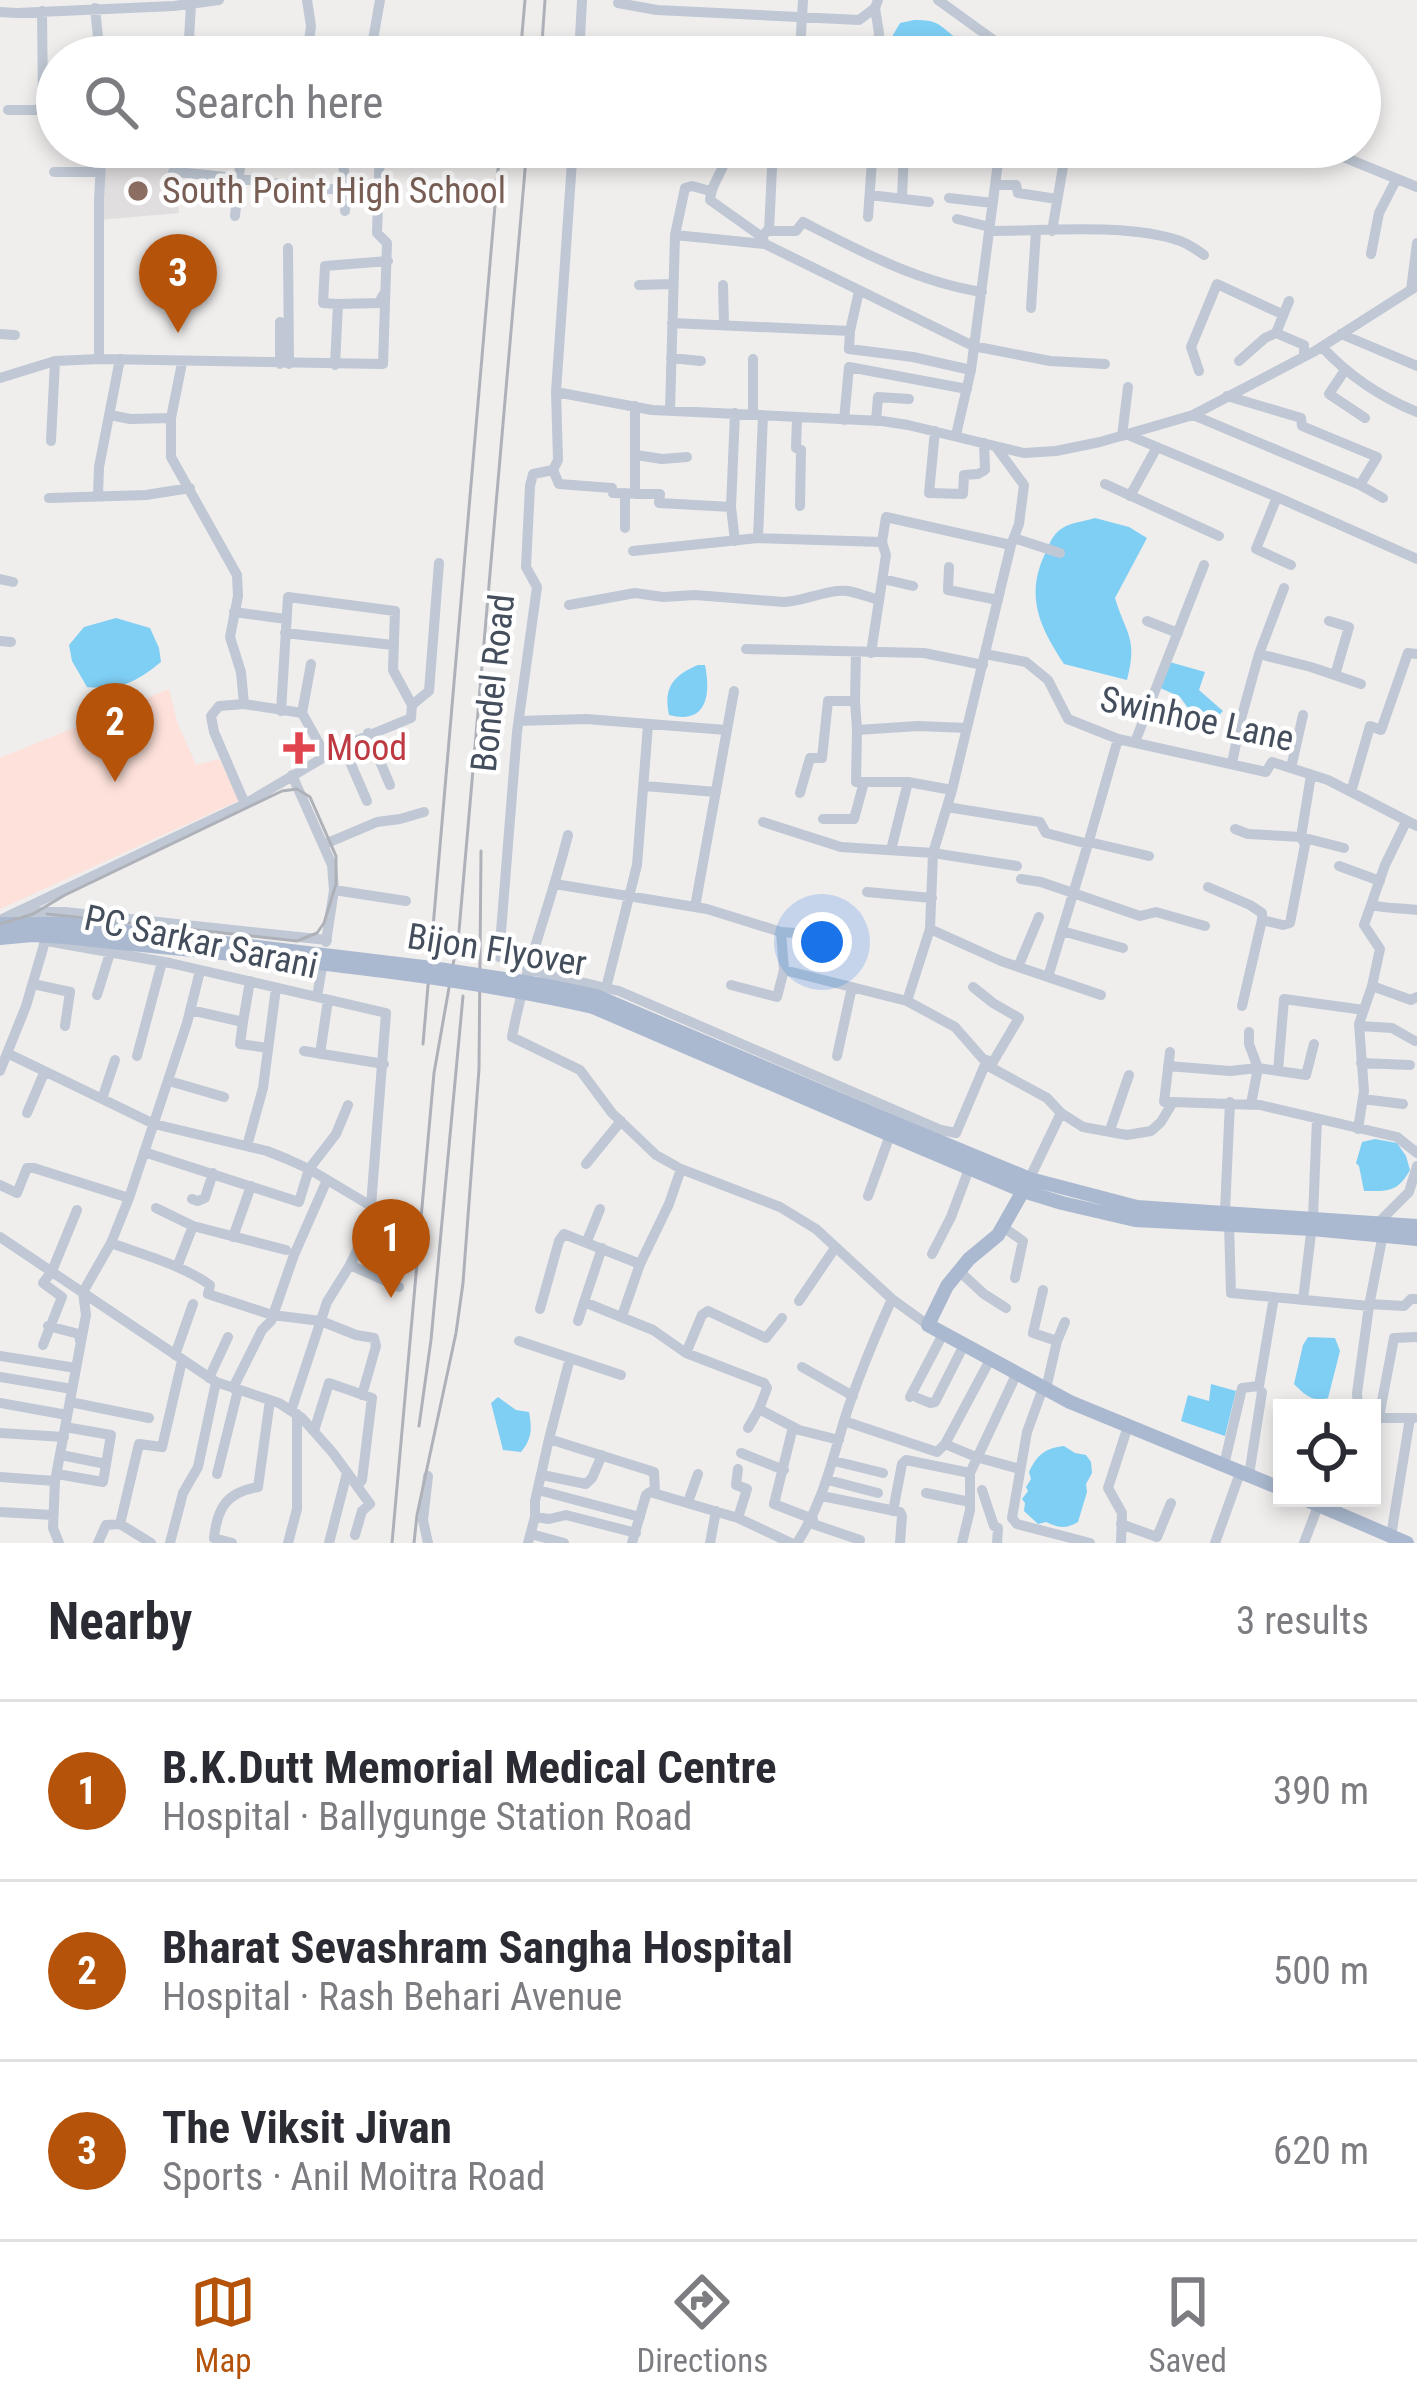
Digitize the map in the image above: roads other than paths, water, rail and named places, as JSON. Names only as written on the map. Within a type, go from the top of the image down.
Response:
[{"type":"main road","name":"Bijon Flyover","points":[[1,930],[54,932],[431,979],[592,1007],[889,1130],[910,1130],[1026,1185]]},
{"type":"main road","points":[[889,1130],[970,1169],[1026,1185],[1062,1203],[1135,1220],[1227,1218],[1417,1226]]},
{"type":"main road","points":[[1026,1185],[998,1235],[969,1258],[947,1286],[928,1325],[1045,1388],[1273,1485]]},
{"type":"main road","points":[[1382,1227],[1417,1239]]},
{"type":"main road","points":[[1330,1507],[1407,1543]]},
{"type":"street","points":[[0,12],[219,0]]},
{"type":"street","points":[[307,0],[310,36]]},
{"type":"street","points":[[374,36],[380,0]]},
{"type":"street","points":[[580,36],[582,0]]},
{"type":"street","points":[[619,0],[859,20],[876,4]]},
{"type":"street","points":[[800,36],[803,0]]},
{"type":"street","points":[[938,0],[988,36]]},
{"type":"street","points":[[189,36],[191,4]]},
{"type":"street","points":[[876,4],[879,36]]},
{"type":"street","points":[[95,8],[98,36]]},
{"type":"street","points":[[42,11],[42,36]]},
{"type":"street","points":[[8,110],[36,110]]},
{"type":"street","points":[[99,359],[100,168]]},
{"type":"street","points":[[235,216],[239,168]]},
{"type":"street","points":[[343,168],[345,211]]},
{"type":"street","points":[[0,378],[55,361],[99,359],[383,364],[387,244],[377,233],[379,168]]},
{"type":"street","name":"Bondel Road","points":[[499,957],[519,721],[537,586],[526,567],[530,486],[533,473],[553,470],[558,460],[556,392],[572,168]]},
{"type":"street","points":[[723,168],[710,190],[710,200],[860,291],[973,346],[1050,361],[1106,364]]},
{"type":"street","points":[[766,237],[771,168]]},
{"type":"street","points":[[868,217],[872,168]]},
{"type":"street","points":[[902,199],[903,168]]},
{"type":"street","points":[[956,435],[971,370],[997,168]]},
{"type":"street","points":[[1052,231],[1063,168]]},
{"type":"street","points":[[1368,168],[1417,187]]},
{"type":"street","points":[[54,172],[99,172]]},
{"type":"street","points":[[173,172],[347,190]]},
{"type":"street","points":[[1371,254],[1379,214],[1396,180]]},
{"type":"street","points":[[995,185],[1016,185],[1018,193],[1058,199]]},
{"type":"street","points":[[670,410],[675,235],[685,188],[710,190]]},
{"type":"street","points":[[870,195],[929,202]]},
{"type":"street","points":[[950,198],[993,203]]},
{"type":"street","points":[[957,219],[990,229],[1106,230],[1164,236],[1204,255]]},
{"type":"street","points":[[675,235],[766,237],[796,231],[803,222],[901,269],[982,292]]},
{"type":"street","points":[[1030,308],[1036,231]]},
{"type":"street","points":[[556,392],[670,410],[875,421],[1024,453],[1044,452],[1100,442],[1193,415],[1322,347],[1413,292],[1417,243]]},
{"type":"street","points":[[284,364],[288,248]]},
{"type":"street","points":[[386,261],[382,301],[322,304],[326,266],[386,261]]},
{"type":"street","points":[[639,285],[674,284]]},
{"type":"street","points":[[1199,371],[1191,347],[1217,284],[1282,314]]},
{"type":"street","points":[[723,285],[724,325]]},
{"type":"street","points":[[844,420],[850,331],[860,291]]},
{"type":"street","points":[[1276,333],[1289,301]]},
{"type":"street","points":[[335,364],[338,304]]},
{"type":"street","points":[[280,322],[284,364]]},
{"type":"street","points":[[672,323],[850,331]]},
{"type":"street","points":[[1238,361],[1276,333],[1304,345],[1304,357]]},
{"type":"street","points":[[0,334],[14,335]]},
{"type":"street","points":[[1341,334],[1417,366]]},
{"type":"street","points":[[1322,347],[1345,370],[1390,401],[1417,412]]},
{"type":"street","points":[[848,349],[971,370]]},
{"type":"street","points":[[671,358],[701,362]]},
{"type":"street","points":[[98,495],[120,359]]},
{"type":"street","points":[[753,359],[758,538]]},
{"type":"street","points":[[51,441],[55,361]]},
{"type":"street","points":[[182,363],[171,418],[172,457],[237,574],[230,637],[242,673],[244,704]]},
{"type":"street","points":[[848,367],[967,389]]},
{"type":"street","points":[[1345,370],[1329,394],[1365,418]]},
{"type":"street","points":[[1124,435],[1128,387]]},
{"type":"street","points":[[1227,396],[1301,418],[1302,426],[1377,457],[1360,485]]},
{"type":"street","points":[[875,421],[878,397],[909,399]]},
{"type":"street","points":[[626,528],[636,455],[635,406]]},
{"type":"street","points":[[735,413],[731,507],[735,541]]},
{"type":"street","points":[[1193,415],[1383,498]]},
{"type":"street","points":[[110,416],[171,418]]},
{"type":"street","points":[[797,418],[800,506]]},
{"type":"street","points":[[935,431],[928,494],[963,494],[964,475],[985,470],[990,444]]},
{"type":"street","points":[[1124,435],[1417,560]]},
{"type":"street","points":[[907,1001],[930,929],[933,853],[1019,524],[1024,485],[990,444]]},
{"type":"street","points":[[1130,496],[1157,447]]},
{"type":"street","points":[[636,455],[687,458]]},
{"type":"street","points":[[662,459],[662,478]]},
{"type":"street","points":[[553,470],[559,484],[612,488],[613,493],[660,494],[659,503],[731,507]]},
{"type":"street","points":[[1105,484],[1219,536]]},
{"type":"street","points":[[49,498],[146,495],[190,488]]},
{"type":"street","points":[[1277,497],[1256,550],[1291,565]]},
{"type":"street","points":[[871,653],[886,555],[882,542],[886,518],[1060,553]]},
{"type":"street","points":[[633,551],[758,538],[882,542]]},
{"type":"street","points":[[1,930],[19,912],[245,804],[411,712],[429,691],[439,563]]},
{"type":"street","points":[[1135,742],[1204,565]]},
{"type":"street","points":[[946,606],[949,567]]},
{"type":"street","points":[[883,579],[913,586]]},
{"type":"street","points":[[1232,764],[1259,654],[1284,588]]},
{"type":"street","points":[[947,590],[998,600]]},
{"type":"street","points":[[569,604],[635,593],[784,602],[848,591],[879,600]]},
{"type":"street","points":[[281,711],[288,597],[394,611],[393,670],[411,712]]},
{"type":"street","points":[[234,613],[286,619]]},
{"type":"street","points":[[1147,621],[1178,633]]},
{"type":"street","points":[[1329,621],[1349,628],[1335,675]]},
{"type":"street","points":[[285,633],[393,645]]},
{"type":"street","name":"Swinhoe Lane","points":[[746,649],[924,653],[1026,662],[1048,680],[1068,719],[1118,739],[1266,772],[1272,762],[1328,780],[1412,824]]},
{"type":"street","points":[[856,652],[856,782],[908,782],[952,790]]},
{"type":"street","points":[[1351,792],[1370,726],[1381,730],[1408,653],[1417,654]]},
{"type":"street","points":[[1259,654],[1361,684]]},
{"type":"street","points":[[311,664],[302,713],[326,756]]},
{"type":"street","points":[[694,907],[734,691]]},
{"type":"street","points":[[800,793],[810,758],[822,758],[828,701],[855,701]]},
{"type":"street","points":[[245,804],[211,716],[219,706],[244,704],[302,713]]},
{"type":"street","points":[[1291,768],[1303,715]]},
{"type":"street","points":[[519,721],[586,719],[726,730]]},
{"type":"street","points":[[606,988],[638,865],[648,725]]},
{"type":"street","points":[[857,730],[967,728]]},
{"type":"street","points":[[368,734],[390,785]]},
{"type":"street","points":[[1048,977],[1118,739]]},
{"type":"street","points":[[343,746],[367,801]]},
{"type":"street","points":[[292,775],[332,865],[320,1054]]},
{"type":"street","points":[[1262,920],[1290,923],[1305,845],[1301,837],[1311,776]]},
{"type":"street","points":[[824,819],[854,819],[863,782]]},
{"type":"street","points":[[891,850],[908,782]]},
{"type":"street","points":[[645,786],[716,792]]},
{"type":"street","points":[[947,807],[1040,822],[1046,833],[1149,856]]},
{"type":"street","points":[[1358,1129],[1363,1099],[1360,1026],[1380,950],[1364,925],[1417,808]]},
{"type":"street","points":[[325,844],[377,822],[424,812]]},
{"type":"street","points":[[763,822],[841,847],[933,853],[1019,872],[1140,916],[1156,912],[1205,926]]},
{"type":"street","points":[[1235,829],[1344,848]]},
{"type":"street","points":[[568,835],[526,969],[512,1036],[580,1070],[656,1155],[780,1207],[816,1229],[892,1299],[928,1325]]},
{"type":"street","points":[[1339,866],[1380,881]]},
{"type":"street","points":[[555,884],[694,907],[782,932],[824,935]]},
{"type":"street","points":[[1208,887],[1262,913],[1242,1006]]},
{"type":"street","points":[[334,890],[406,901]]},
{"type":"street","points":[[867,892],[932,898]]},
{"type":"street","points":[[1371,905],[1417,910]]},
{"type":"street","points":[[19,912],[65,912],[326,940]]},
{"type":"street","points":[[1018,967],[1039,917]]},
{"type":"street","points":[[930,929],[1018,967],[1101,995]]},
{"type":"street","points":[[1062,931],[1123,948]]},
{"type":"street","points":[[0,1071],[54,932]]},
{"type":"street","name":"PC Sarkar Sarani","points":[[54,932],[110,953],[386,1013],[384,1064]]},
{"type":"street","points":[[731,985],[777,997],[784,970],[782,932]]},
{"type":"street","points":[[97,995],[110,953]]},
{"type":"street","points":[[137,1056],[162,962]]},
{"type":"street","points":[[526,969],[619,991],[941,1130],[956,1132],[988,1064],[1018,1018],[973,987]]},
{"type":"street","points":[[59,1543],[53,1528],[56,1478],[86,1315],[83,1292],[111,1243],[129,1198],[200,970]]},
{"type":"street","points":[[784,970],[907,1001],[956,1027],[988,1064],[1047,1098],[1060,1113],[1083,1126],[1127,1135],[1151,1130],[1172,1102]]},
{"type":"street","points":[[250,982],[239,1044],[268,1048]]},
{"type":"street","points":[[33,984],[70,992],[65,1025]]},
{"type":"street","points":[[1372,986],[1411,1000],[1417,997]]},
{"type":"street","points":[[837,1055],[852,987]]},
{"type":"street","points":[[247,1146],[263,1088],[276,988]]},
{"type":"street","points":[[1278,1071],[1284,999],[1364,1010]]},
{"type":"street","points":[[190,1010],[243,1022]]},
{"type":"street","points":[[1360,1026],[1392,1028],[1414,1041]]},
{"type":"street","points":[[1249,1032],[1258,1068],[1251,1104]]},
{"type":"street","points":[[1168,1066],[1258,1068],[1306,1075],[1314,1044]]},
{"type":"street","points":[[287,1543],[298,1509],[294,1412],[327,1303],[373,1217],[384,1064],[304,1052]]},
{"type":"street","points":[[1170,1052],[1164,1102],[1251,1104],[1397,1137],[1417,1153]]},
{"type":"street","points":[[9,1054],[154,1124],[267,1151],[309,1169],[371,1206]]},
{"type":"street","points":[[102,1099],[115,1060]]},
{"type":"street","points":[[1360,1063],[1410,1065]]},
{"type":"street","points":[[27,1113],[44,1072]]},
{"type":"street","points":[[1110,1130],[1129,1075]]},
{"type":"street","points":[[169,1081],[224,1097]]},
{"type":"street","points":[[1363,1099],[1403,1104]]},
{"type":"street","points":[[1230,1102],[1227,1218],[1232,1293],[1369,1305],[1404,1306],[1417,1299]]},
{"type":"street","points":[[144,1152],[299,1202],[309,1169],[336,1133],[348,1105]]},
{"type":"street","points":[[1026,1185],[1060,1113]]},
{"type":"street","points":[[1303,1300],[1317,1119]]},
{"type":"street","points":[[586,1164],[621,1121]]},
{"type":"street","points":[[868,1196],[889,1130]]},
{"type":"street","points":[[1357,1399],[1382,1227],[1409,1192],[1417,1166]]},
{"type":"street","points":[[0,1185],[17,1193],[26,1168],[34,1168],[129,1198]]},
{"type":"street","points":[[622,1316],[681,1169]]},
{"type":"street","points":[[932,1254],[970,1169]]},
{"type":"street","points":[[192,1199],[206,1198],[212,1173]]},
{"type":"street","points":[[217,1474],[235,1389],[262,1330],[271,1321],[327,1180]]},
{"type":"street","points":[[233,1237],[250,1186]]},
{"type":"street","points":[[156,1208],[193,1226],[286,1250]]},
{"type":"street","points":[[587,1241],[600,1209]]},
{"type":"street","points":[[43,1345],[62,1297],[43,1283],[77,1210]]},
{"type":"street","points":[[177,1268],[193,1226]]},
{"type":"street","points":[[1003,1227],[1022,1241],[1015,1278]]},
{"type":"street","points":[[540,1309],[560,1238],[567,1234],[640,1264]]},
{"type":"street","points":[[0,1238],[212,1380],[294,1412],[370,1504],[362,1511],[356,1535]]},
{"type":"street","points":[[111,1243],[208,1282],[208,1294],[272,1315],[321,1321],[374,1338],[376,1346],[362,1394]]},
{"type":"street","points":[[578,1321],[602,1248]]},
{"type":"street","points":[[799,1301],[835,1248]]},
{"type":"street","points":[[350,1265],[398,1287]]},
{"type":"street","points":[[959,1271],[1006,1308]]},
{"type":"street","points":[[1043,1290],[1033,1333],[1058,1341]]},
{"type":"street","points":[[1224,1465],[1242,1388],[1258,1386],[1274,1297]]},
{"type":"street","points":[[535,1517],[566,1516],[634,1538],[646,1495],[655,1493],[737,1517],[794,1543],[812,1521],[853,1396],[892,1299]]},
{"type":"street","points":[[584,1302],[653,1330],[686,1353],[764,1383],[767,1388],[748,1428]]},
{"type":"street","points":[[120,1524],[139,1444],[162,1447],[193,1304]]},
{"type":"street","points":[[686,1353],[702,1315],[709,1311],[766,1338],[782,1318]]},
{"type":"street","points":[[1065,1322],[1027,1432],[1012,1514],[1014,1522],[1090,1543]]},
{"type":"street","points":[[48,1326],[79,1334],[81,1342]]},
{"type":"street","points":[[943,1334],[914,1397],[935,1402],[964,1345]]},
{"type":"street","points":[[160,1543],[171,1542],[183,1493],[198,1467],[212,1380],[228,1336]]},
{"type":"street","points":[[1380,1399],[1394,1338],[1417,1337]]},
{"type":"street","points":[[519,1341],[621,1375]]},
{"type":"street","points":[[0,1356],[76,1368]]},
{"type":"street","points":[[564,1543],[530,1538],[570,1358]]},
{"type":"street","points":[[844,1421],[937,1452],[991,1358]]},
{"type":"street","points":[[802,1367],[853,1396]]},
{"type":"street","points":[[962,1543],[970,1473],[1017,1373]]},
{"type":"street","points":[[0,1377],[111,1435],[103,1482],[0,1477]]},
{"type":"street","points":[[314,1431],[329,1383],[372,1398],[362,1480],[357,1486]]},
{"type":"street","points":[[1215,1543],[1245,1473],[1262,1392]]},
{"type":"street","points":[[232,1543],[214,1541],[216,1524],[230,1496],[258,1487],[270,1400]]},
{"type":"street","points":[[0,1403],[68,1414],[149,1418]]},
{"type":"street","points":[[759,1409],[793,1427],[839,1440]]},
{"type":"street","points":[[0,1433],[68,1414]]},
{"type":"street","points":[[1381,1418],[1414,1418],[1391,1536]]},
{"type":"street","points":[[1121,1543],[1122,1511],[1108,1488],[1128,1426]]},
{"type":"street","points":[[793,1427],[774,1504],[860,1543]]},
{"type":"street","points":[[549,1439],[654,1472],[655,1493]]},
{"type":"street","points":[[945,1444],[1020,1468]]},
{"type":"street","points":[[741,1453],[784,1469]]},
{"type":"street","points":[[61,1455],[106,1464]]},
{"type":"street","points":[[542,1475],[586,1484],[602,1455]]},
{"type":"street","points":[[834,1461],[883,1473]]},
{"type":"street","points":[[893,1511],[904,1461],[970,1473]]},
{"type":"street","points":[[737,1517],[747,1489],[736,1484],[738,1469]]},
{"type":"street","points":[[329,1543],[347,1473]]},
{"type":"street","points":[[688,1502],[698,1474]]},
{"type":"street","points":[[428,1476],[423,1520],[428,1543]]},
{"type":"street","points":[[828,1480],[878,1493]]},
{"type":"street","points":[[538,1490],[640,1516]]},
{"type":"street","points":[[982,1490],[998,1528],[997,1543]]},
{"type":"street","points":[[926,1493],[970,1502]]},
{"type":"street","points":[[822,1496],[900,1512],[900,1543]]},
{"type":"street","points":[[1121,1524],[1157,1537],[1171,1503]]},
{"type":"street","points":[[1304,1543],[1318,1507]]},
{"type":"street","points":[[710,1543],[716,1511]]},
{"type":"street","points":[[0,1512],[53,1514]]},
{"type":"street","points":[[98,1543],[106,1525],[120,1524],[151,1543]]},
{"type":"water","points":[[928,21],[953,36],[893,36],[900,23]]},
{"type":"water","points":[[1095,518],[1129,527],[1147,538],[1115,598],[1131,645],[1127,680],[1064,664],[1038,613],[1038,571],[1052,539],[1066,526]]},
{"type":"water","points":[[116,618],[150,628],[161,662],[127,684],[87,687],[69,645],[84,627]]},
{"type":"water","points":[[1166,661],[1205,672],[1199,690],[1223,711],[1216,718],[1188,708],[1180,697],[1156,686]]},
{"type":"water","points":[[705,665],[707,676],[704,705],[692,716],[669,715],[672,683]]},
{"type":"water","points":[[1362,1142],[1397,1143],[1410,1170],[1391,1189],[1364,1191],[1356,1163]]},
{"type":"water","points":[[1308,1337],[1335,1338],[1340,1351],[1328,1398],[1313,1398],[1294,1384]]},
{"type":"water","points":[[1211,1384],[1236,1391],[1225,1436],[1181,1421],[1188,1395],[1209,1401]]},
{"type":"water","points":[[498,1397],[516,1410],[529,1412],[530,1433],[521,1452],[503,1450],[491,1403]]},
{"type":"water","points":[[1064,1446],[1091,1462],[1078,1522],[1062,1527],[1038,1524],[1024,1511],[1029,1472],[1042,1453]]},
{"type":"tram line","points":[[0,924],[33,914],[282,791],[297,789],[310,797],[336,856],[336,884],[324,923],[317,933],[297,941],[47,914]]},
{"type":"railway","points":[[522,36],[525,0]]},
{"type":"railway","points":[[542,36],[545,0]]},
{"type":"railway","points":[[423,1044],[498,168]]},
{"type":"railway","points":[[392,1543],[434,1073],[459,931],[525,168]]},
{"type":"railway","points":[[414,1543],[463,1283],[479,1069],[481,851]]},
{"type":"railway","points":[[419,1426],[463,996]]},
{"type":"place","name":"South Point High School","points":[[138,191]]},
{"type":"place","name":"The Viksit Jivan","points":[[178,333]]},
{"type":"place","name":"Mood","points":[[299,748]]},
{"type":"place","name":"Bharat Sevashram Sangha Hospital","points":[[115,782]]},
{"type":"place","name":"B.K.Dutt Memorial Medical Centre","points":[[391,1298]]}]
